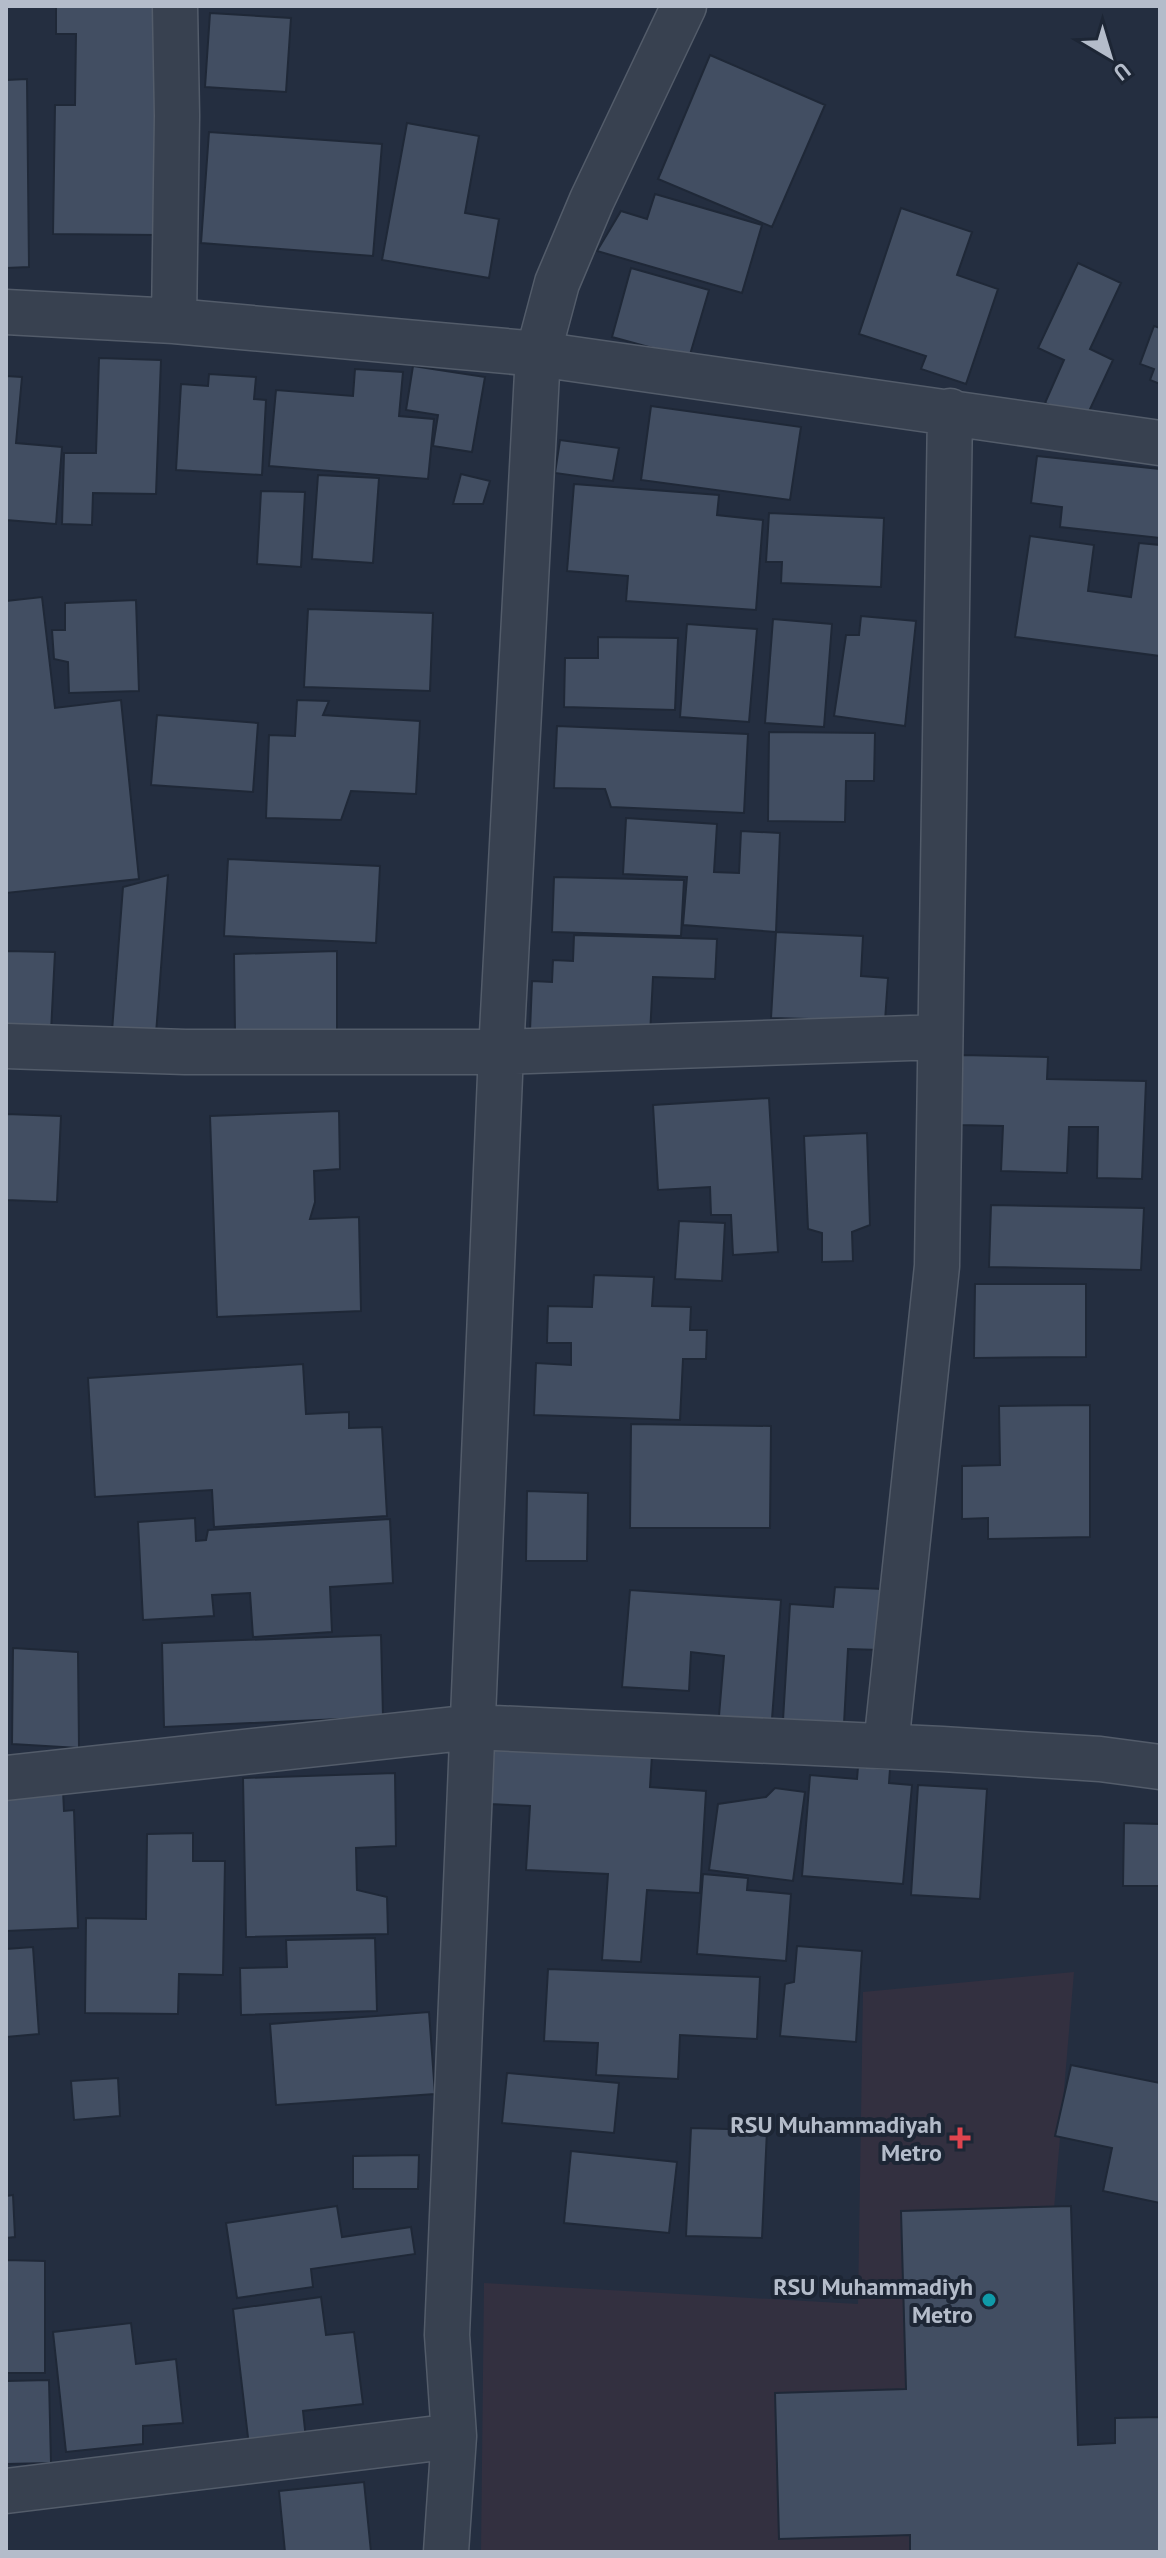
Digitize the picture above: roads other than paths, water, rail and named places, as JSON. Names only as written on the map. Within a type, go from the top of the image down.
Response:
[{"type":"street","points":[[174,321],[175,6]]},
{"type":"street","points":[[446,2552],[454,2436],[447,2335],[501,1052],[538,354],[557,283],[684,6]]},
{"type":"street","points":[[6,312],[174,321],[538,354],[1160,443]]},
{"type":"street","points":[[886,1746],[937,1266],[950,411]]},
{"type":"street","points":[[6,1046],[185,1052],[501,1052],[940,1037]]},
{"type":"street","points":[[6,1778],[473,1727],[886,1746],[1100,1759],[1160,1767]]},
{"type":"street","points":[[6,2491],[454,2436]]},
{"type":"place","name":"RSU Muhammadiyah Metro","points":[[960,2138]]},
{"type":"place","name":"RSU Muhammadiyh Metro","points":[[989,2300]]}]
